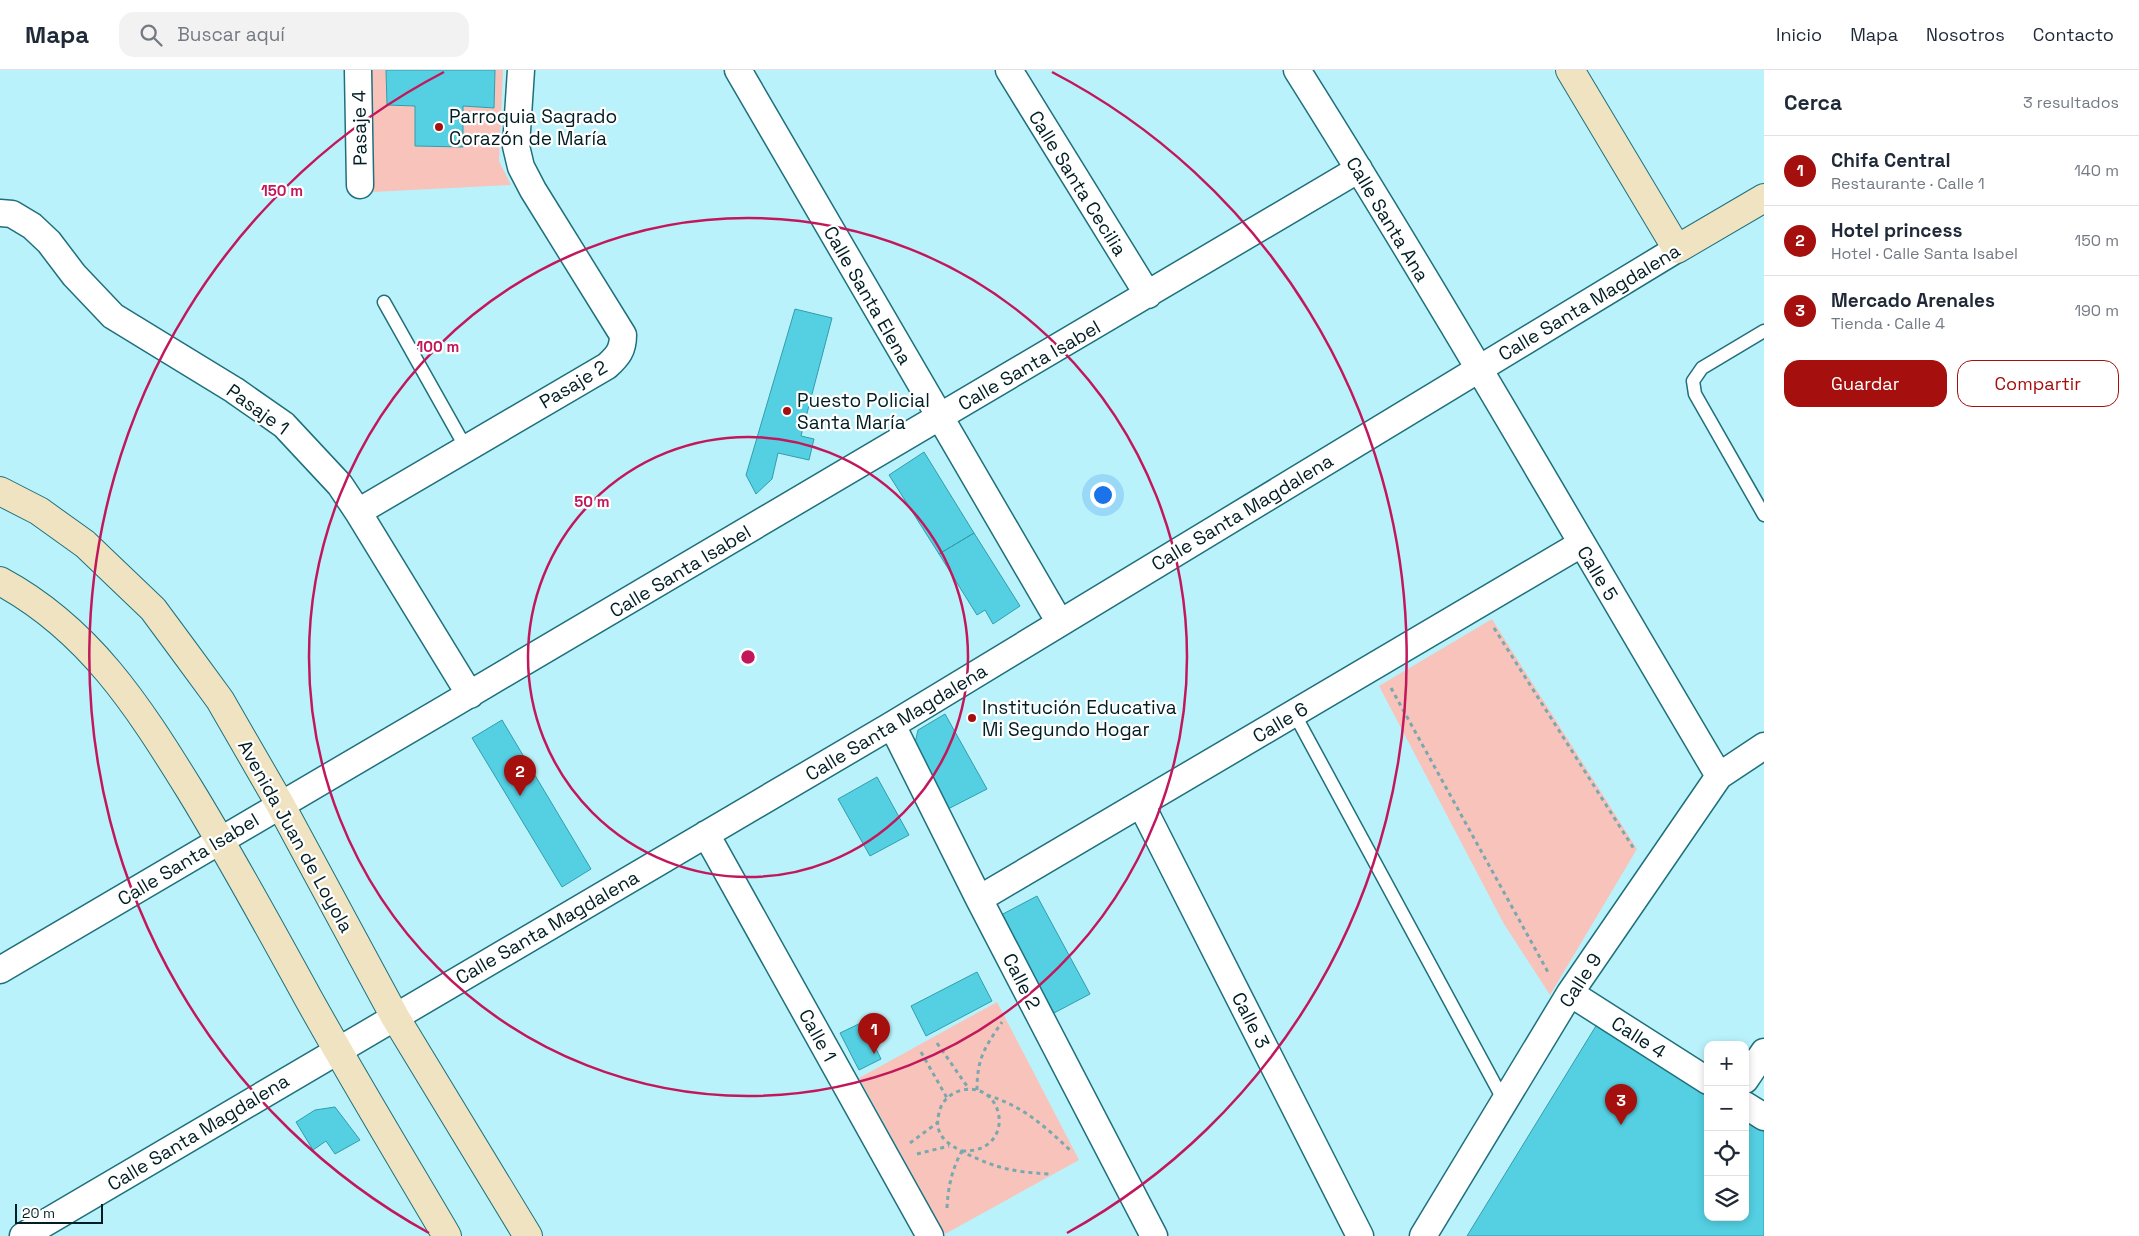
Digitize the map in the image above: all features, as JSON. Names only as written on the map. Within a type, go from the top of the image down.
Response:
[{"type":"street","name":"Pasaje 4","points":[[358,70],[360,186]]},
{"type":"street","name":"Pasaje 2","points":[[358,512],[607,366],[617,357],[623,346],[623,335],[533,190],[521,167],[516,146],[521,70]]},
{"type":"street","name":"Calle Santa Elena","points":[[738,70],[1060,623]]},
{"type":"street","name":"Calle Santa Cecilia","points":[[1009,70],[1148,296]]},
{"type":"street","name":"Calle Santa Ana","points":[[1296,70],[1359,169],[1478,368]]},
{"type":"street","points":[[1570,70],[1677,249]]},
{"type":"street","name":"Calle Santa Isabel","points":[[0,970],[1148,296],[1359,169]]},
{"type":"street","name":"Calle Santa Magdalena","points":[[22,1236],[892,726],[1478,368],[1764,198]]},
{"type":"street","name":"Pasaje 1","points":[[0,213],[12,214],[32,226],[49,242],[74,275],[113,316],[234,390],[284,425],[340,485],[470,695]]},
{"type":"street","name":"Calle 5","points":[[1478,368],[1719,776]]},
{"type":"street","name":"Avenida Juan de Loyola","points":[[0,491],[39,511],[85,544],[153,610],[220,700],[280,804],[395,1017],[528,1236]]},
{"type":"street","name":"Calle 6","points":[[979,899],[1581,544]]},
{"type":"street","points":[[0,581],[17,590],[62,624],[95,655],[121,685],[149,723],[220,840],[337,1050],[447,1236]]},
{"type":"street","name":"Calle 2","points":[[892,726],[979,899],[1154,1236]]},
{"type":"street","name":"Calle 9","points":[[1423,1236],[1568,998],[1719,776],[1764,746]]},
{"type":"street","name":"Calle 3","points":[[1141,804],[1360,1236]]},
{"type":"street","name":"Calle 1","points":[[706,834],[930,1236]]},
{"type":"street","name":"Calle 4","points":[[1568,998],[1704,1079]]},
{"type":"street","points":[[1749,1074],[1764,1052]]},
{"type":"street","points":[[1749,1108],[1764,1117]]},
{"type":"lane","points":[[384,302],[466,448]]},
{"type":"lane","points":[[1764,331],[1702,368],[1693,380],[1695,394],[1764,515]]},
{"type":"lane","points":[[1294,713],[1504,1101]]},
{"type":"path","points":[[1479,604],[1651,875]]},
{"type":"path","points":[[1378,664],[1568,998]]},
{"type":"path","points":[[977,1090],[977,1070],[983,1050],[1002,1022]]},
{"type":"path","points":[[937,1044],[970,1089]]},
{"type":"path","points":[[921,1052],[947,1098]]},
{"type":"path","points":[[1050,1174],[1021,1172],[992,1166],[950,1145],[943,1139],[938,1129],[940,1106],[956,1091],[977,1090],[1007,1101],[1037,1119],[1070,1150]]},
{"type":"path","points":[[962,1151],[973,1151],[983,1148],[992,1142],[998,1133],[999,1112],[994,1102],[986,1094]]},
{"type":"path","points":[[908,1144],[938,1122]]},
{"type":"path","points":[[914,1155],[950,1145]]},
{"type":"path","points":[[946,1215],[948,1187],[954,1166],[962,1151]]},
{"type":"shaded area","points":[[369,70],[387,70],[387,105],[415,106],[415,146],[462,147],[463,106],[494,108],[495,70],[503,70],[499,161],[511,185],[372,192]]},
{"type":"shaded area","points":[[1492,619],[1637,849],[1550,995],[1504,924],[1379,686]]},
{"type":"shaded area","points":[[997,1002],[1079,1160],[945,1234],[859,1078]]},
{"type":"building","name":"Parroquia Sagrado Corazón de María","points":[[386,70],[495,70],[494,108],[463,106],[463,147],[415,146],[415,106],[387,105]]},
{"type":"building","points":[[795,309],[832,318],[801,436],[814,439],[809,460],[778,453],[772,479],[756,494],[746,475]]},
{"type":"building","points":[[924,452],[974,533],[939,554],[889,475]]},
{"type":"building","points":[[974,533],[1020,606],[993,624],[985,610],[977,615],[939,554]]},
{"type":"building","points":[[945,714],[987,789],[948,809],[915,743],[918,730]]},
{"type":"building","points":[[502,720],[591,869],[562,887],[472,738]]},
{"type":"building","points":[[877,777],[909,835],[870,856],[838,799]]},
{"type":"building","points":[[1037,896],[1090,994],[1054,1013],[1001,915]]},
{"type":"building","points":[[977,972],[992,1001],[926,1036],[911,1006]]},
{"type":"building","points":[[1599,1021],[1704,1090],[1704,1221],[1749,1221],[1749,1122],[1764,1131],[1764,1236],[1467,1236]]},
{"type":"building","points":[[863,1022],[881,1059],[859,1070],[840,1033]]},
{"type":"building","points":[[335,1107],[360,1140],[335,1154],[326,1141],[313,1150],[296,1122],[315,1110]]},
{"type":"place","name":"Parroquia Sagrado Corazón de María","points":[[439,127]]},
{"type":"place","name":"Puesto Policial Santa María","points":[[787,411]]},
{"type":"place","name":"Institución Educativa Mi Segundo Hogar","points":[[972,718]]},
{"type":"place","name":"Hotel princess","points":[[520,796]]},
{"type":"place","name":"Chifa Central","points":[[874,1054]]},
{"type":"place","name":"Mercado Arenales","points":[[1621,1125]]}]
